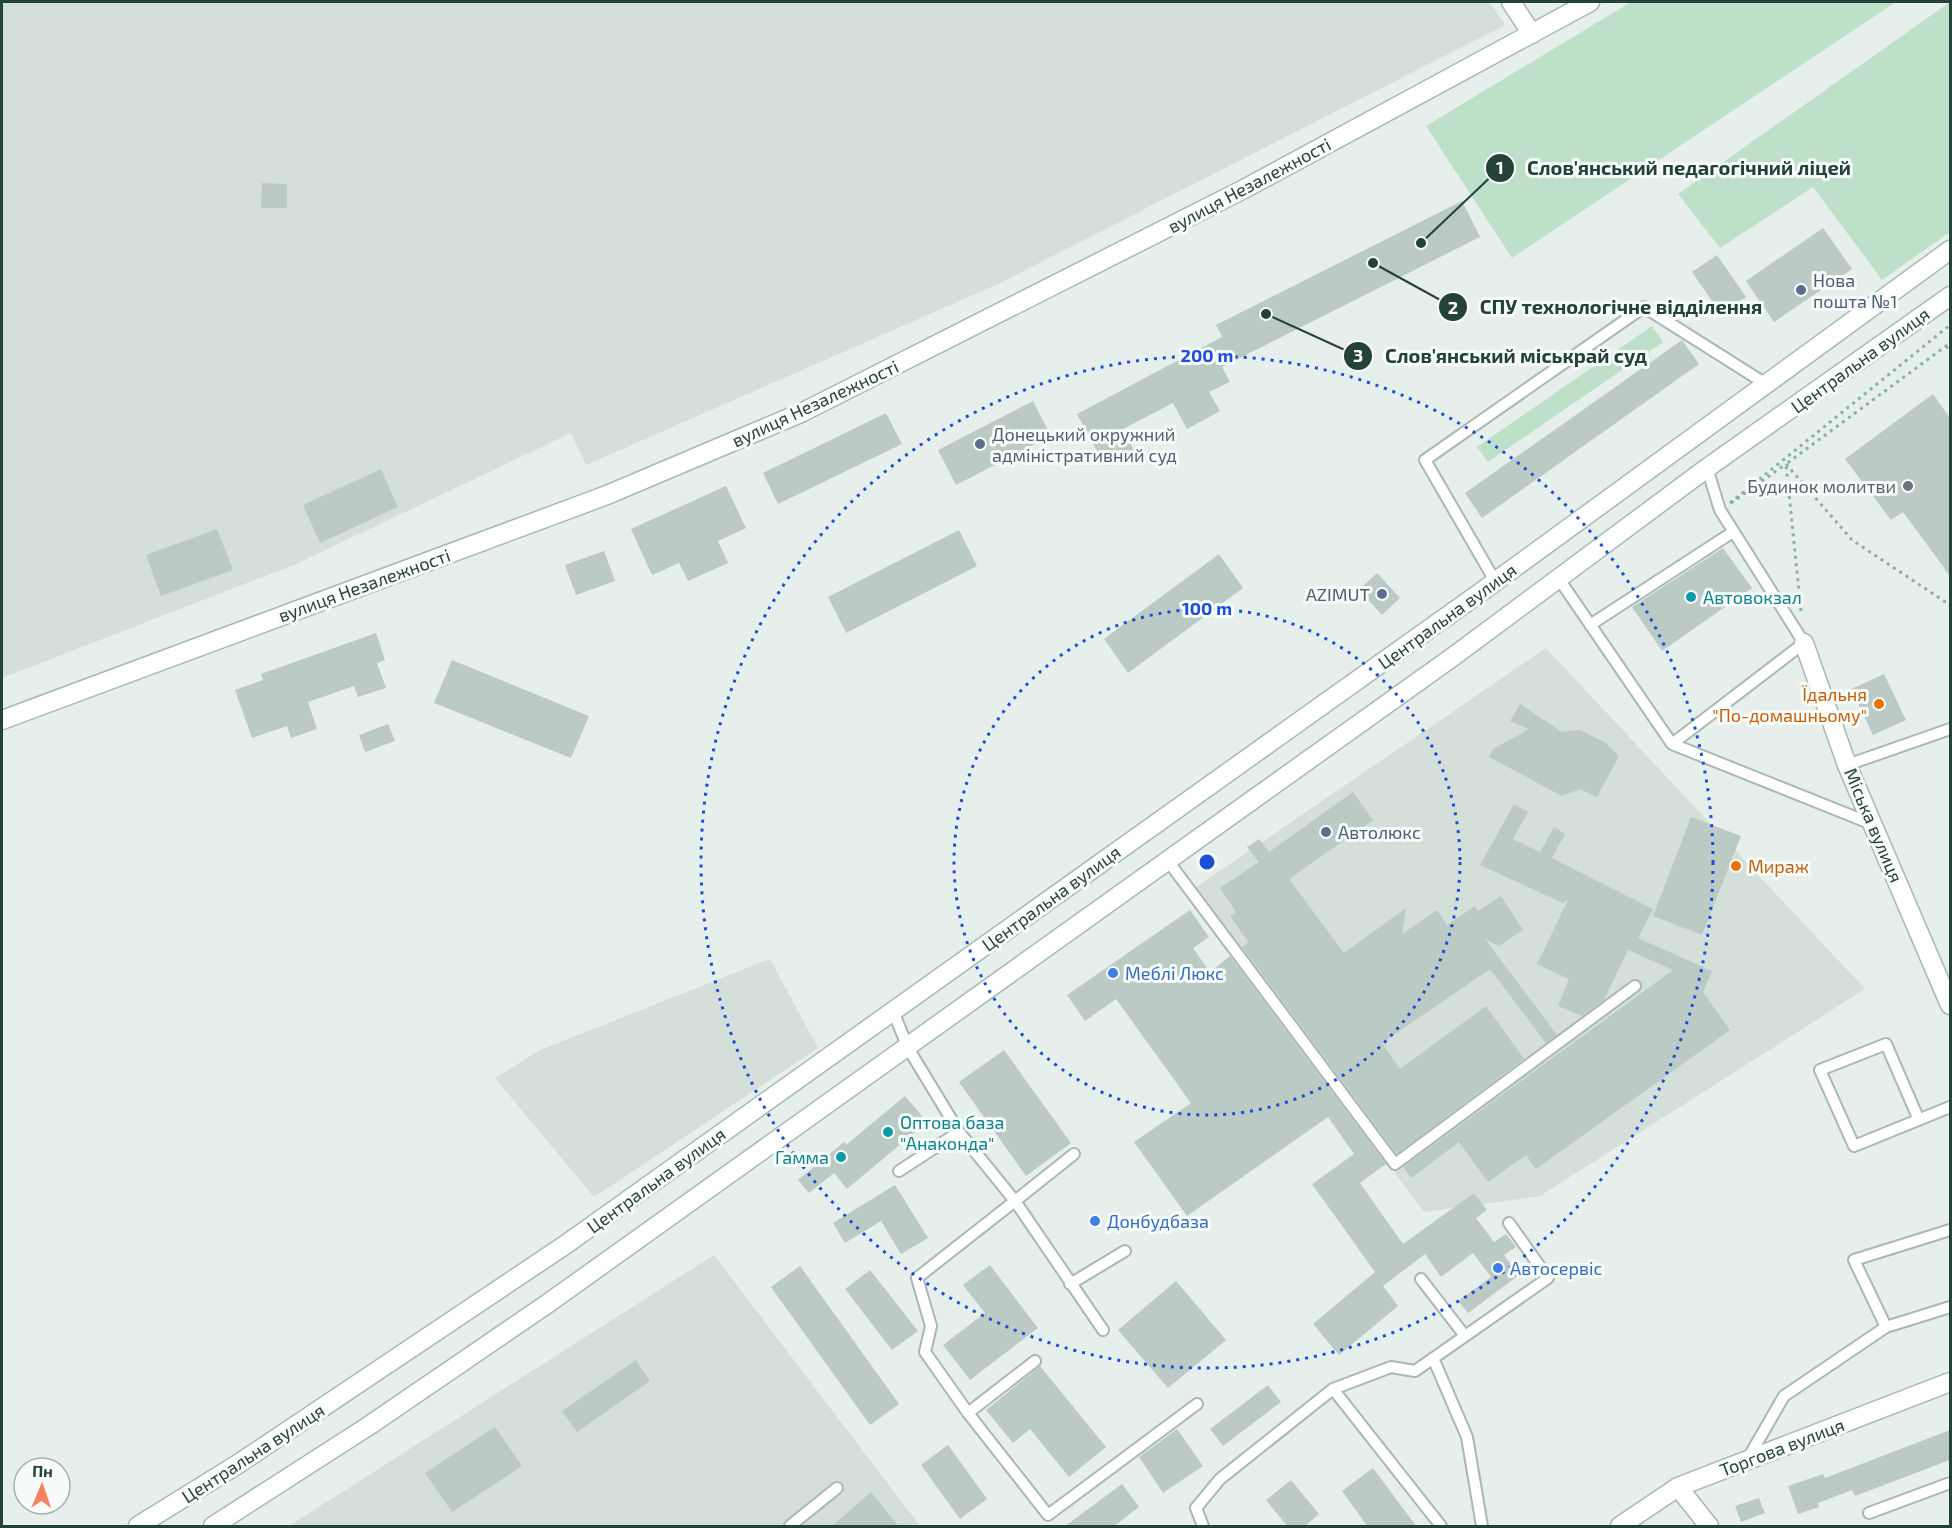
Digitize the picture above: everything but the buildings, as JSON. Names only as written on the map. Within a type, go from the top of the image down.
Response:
[{"type":"street","points":[[1511,2],[1532,34]]},
{"type":"street","name":"вулиця Незалежності","points":[[2,720],[607,495],[803,412],[1244,189],[1590,2]]},
{"type":"street","name":"Центральна вулиця","points":[[138,1527],[238,1464],[565,1245],[1495,581],[1950,250]]},
{"type":"street","name":"Центральна вулиця","points":[[213,1527],[370,1425],[547,1304],[908,1048],[1559,579],[1707,468],[1950,296]]},
{"type":"street","name":"Міська вулиця","points":[[1804,643],[1847,765],[1950,1005]]},
{"type":"street","name":"Торгова вулиця","points":[[1620,1527],[1678,1487],[1950,1382]]},
{"type":"street","points":[[1678,1487],[1709,1527]]},
{"type":"lane","points":[[1495,581],[1425,460],[1644,307],[1766,384]]},
{"type":"lane","points":[[1672,744],[1804,643],[1720,510],[1707,468]]},
{"type":"lane","points":[[1590,625],[1733,531]]},
{"type":"lane","points":[[1559,579],[1672,744],[1873,825]]},
{"type":"lane","points":[[1847,765],[1950,729]]},
{"type":"lane","points":[[1168,861],[1395,1164],[1635,986]]},
{"type":"lane","points":[[893,1011],[908,1048],[959,1132],[1015,1201],[1103,1330]]},
{"type":"lane","points":[[1919,1120],[1886,1044],[1820,1070],[1854,1146],[1919,1120],[1950,1107]]},
{"type":"lane","points":[[899,1171],[959,1132]]},
{"type":"lane","points":[[1074,1154],[917,1278],[931,1326],[925,1352],[968,1413],[1048,1515],[1197,1404]]},
{"type":"lane","points":[[1203,1527],[1196,1508],[1220,1479],[1333,1389],[1391,1366],[1415,1371],[1548,1278],[1509,1223]]},
{"type":"lane","points":[[1886,1327],[1854,1260],[1950,1230]]},
{"type":"lane","points":[[1070,1284],[1125,1251]]},
{"type":"lane","points":[[1421,1279],[1466,1336]]},
{"type":"lane","points":[[1747,1460],[1784,1396],[1886,1327],[1950,1306]]},
{"type":"lane","points":[[1433,1358],[1467,1437],[1482,1527]]},
{"type":"lane","points":[[968,1413],[1035,1360]]},
{"type":"lane","points":[[1333,1389],[1441,1527]]},
{"type":"lane","points":[[1869,1513],[1950,1483]]},
{"type":"lane","points":[[790,1527],[837,1488]]},
{"type":"path","points":[[1720,510],[1950,325]]},
{"type":"path","points":[[1720,510],[1950,343]]},
{"type":"path","points":[[1946,346],[1950,352]]},
{"type":"path","points":[[1786,464],[1852,540],[1950,605]]},
{"type":"path","points":[[1786,464],[1804,643]]},
{"type":"shaded area","points":[[2,2],[1489,2],[1505,25],[998,284],[586,465],[571,433],[296,564],[2,678]]},
{"type":"shaded area","points":[[1546,648],[1865,989],[1540,1196],[1424,1212],[1186,894]]},
{"type":"shaded area","points":[[770,959],[818,1048],[594,1197],[495,1078],[540,1050]]},
{"type":"shaded area","points":[[714,1255],[920,1526],[289,1526]]},
{"type":"green space","points":[[1631,2],[1896,2],[1512,258],[1426,126]]},
{"type":"green space","points":[[1950,2],[1950,232],[1882,280],[1813,187],[1720,248],[1678,194]]},
{"type":"green space","points":[[1652,326],[1663,342],[1488,462],[1477,447]]},
{"type":"place","name":"Слов'янський педагогічний ліцей","points":[[1421,243]]},
{"type":"place","name":"СПУ технологічне відділення","points":[[1373,263]]},
{"type":"place","name":"Нова пошта №1","points":[[1801,290]]},
{"type":"place","name":"Слов'янський міськрай суд","points":[[1266,314]]},
{"type":"place","name":"Донецький окружний адміністративний суд","points":[[980,444]]},
{"type":"place","name":"Будинок молитви","points":[[1908,486]]},
{"type":"place","name":"AZIMUT","points":[[1382,594]]},
{"type":"place","name":"Автовокзал","points":[[1691,597]]},
{"type":"place","name":"Їдальня \"По-домашньому\"","points":[[1879,704]]},
{"type":"place","name":"Автолюкс","points":[[1326,832]]},
{"type":"place","name":"Мираж","points":[[1736,866]]},
{"type":"place","name":"Меблі Люкс","points":[[1113,973]]},
{"type":"place","name":"Оптова база \"Анаконда\"","points":[[888,1132]]},
{"type":"place","name":"Гамма","points":[[841,1157]]},
{"type":"place","name":"Донбудбаза","points":[[1095,1221]]},
{"type":"place","name":"Автосервіс","points":[[1498,1268]]}]
